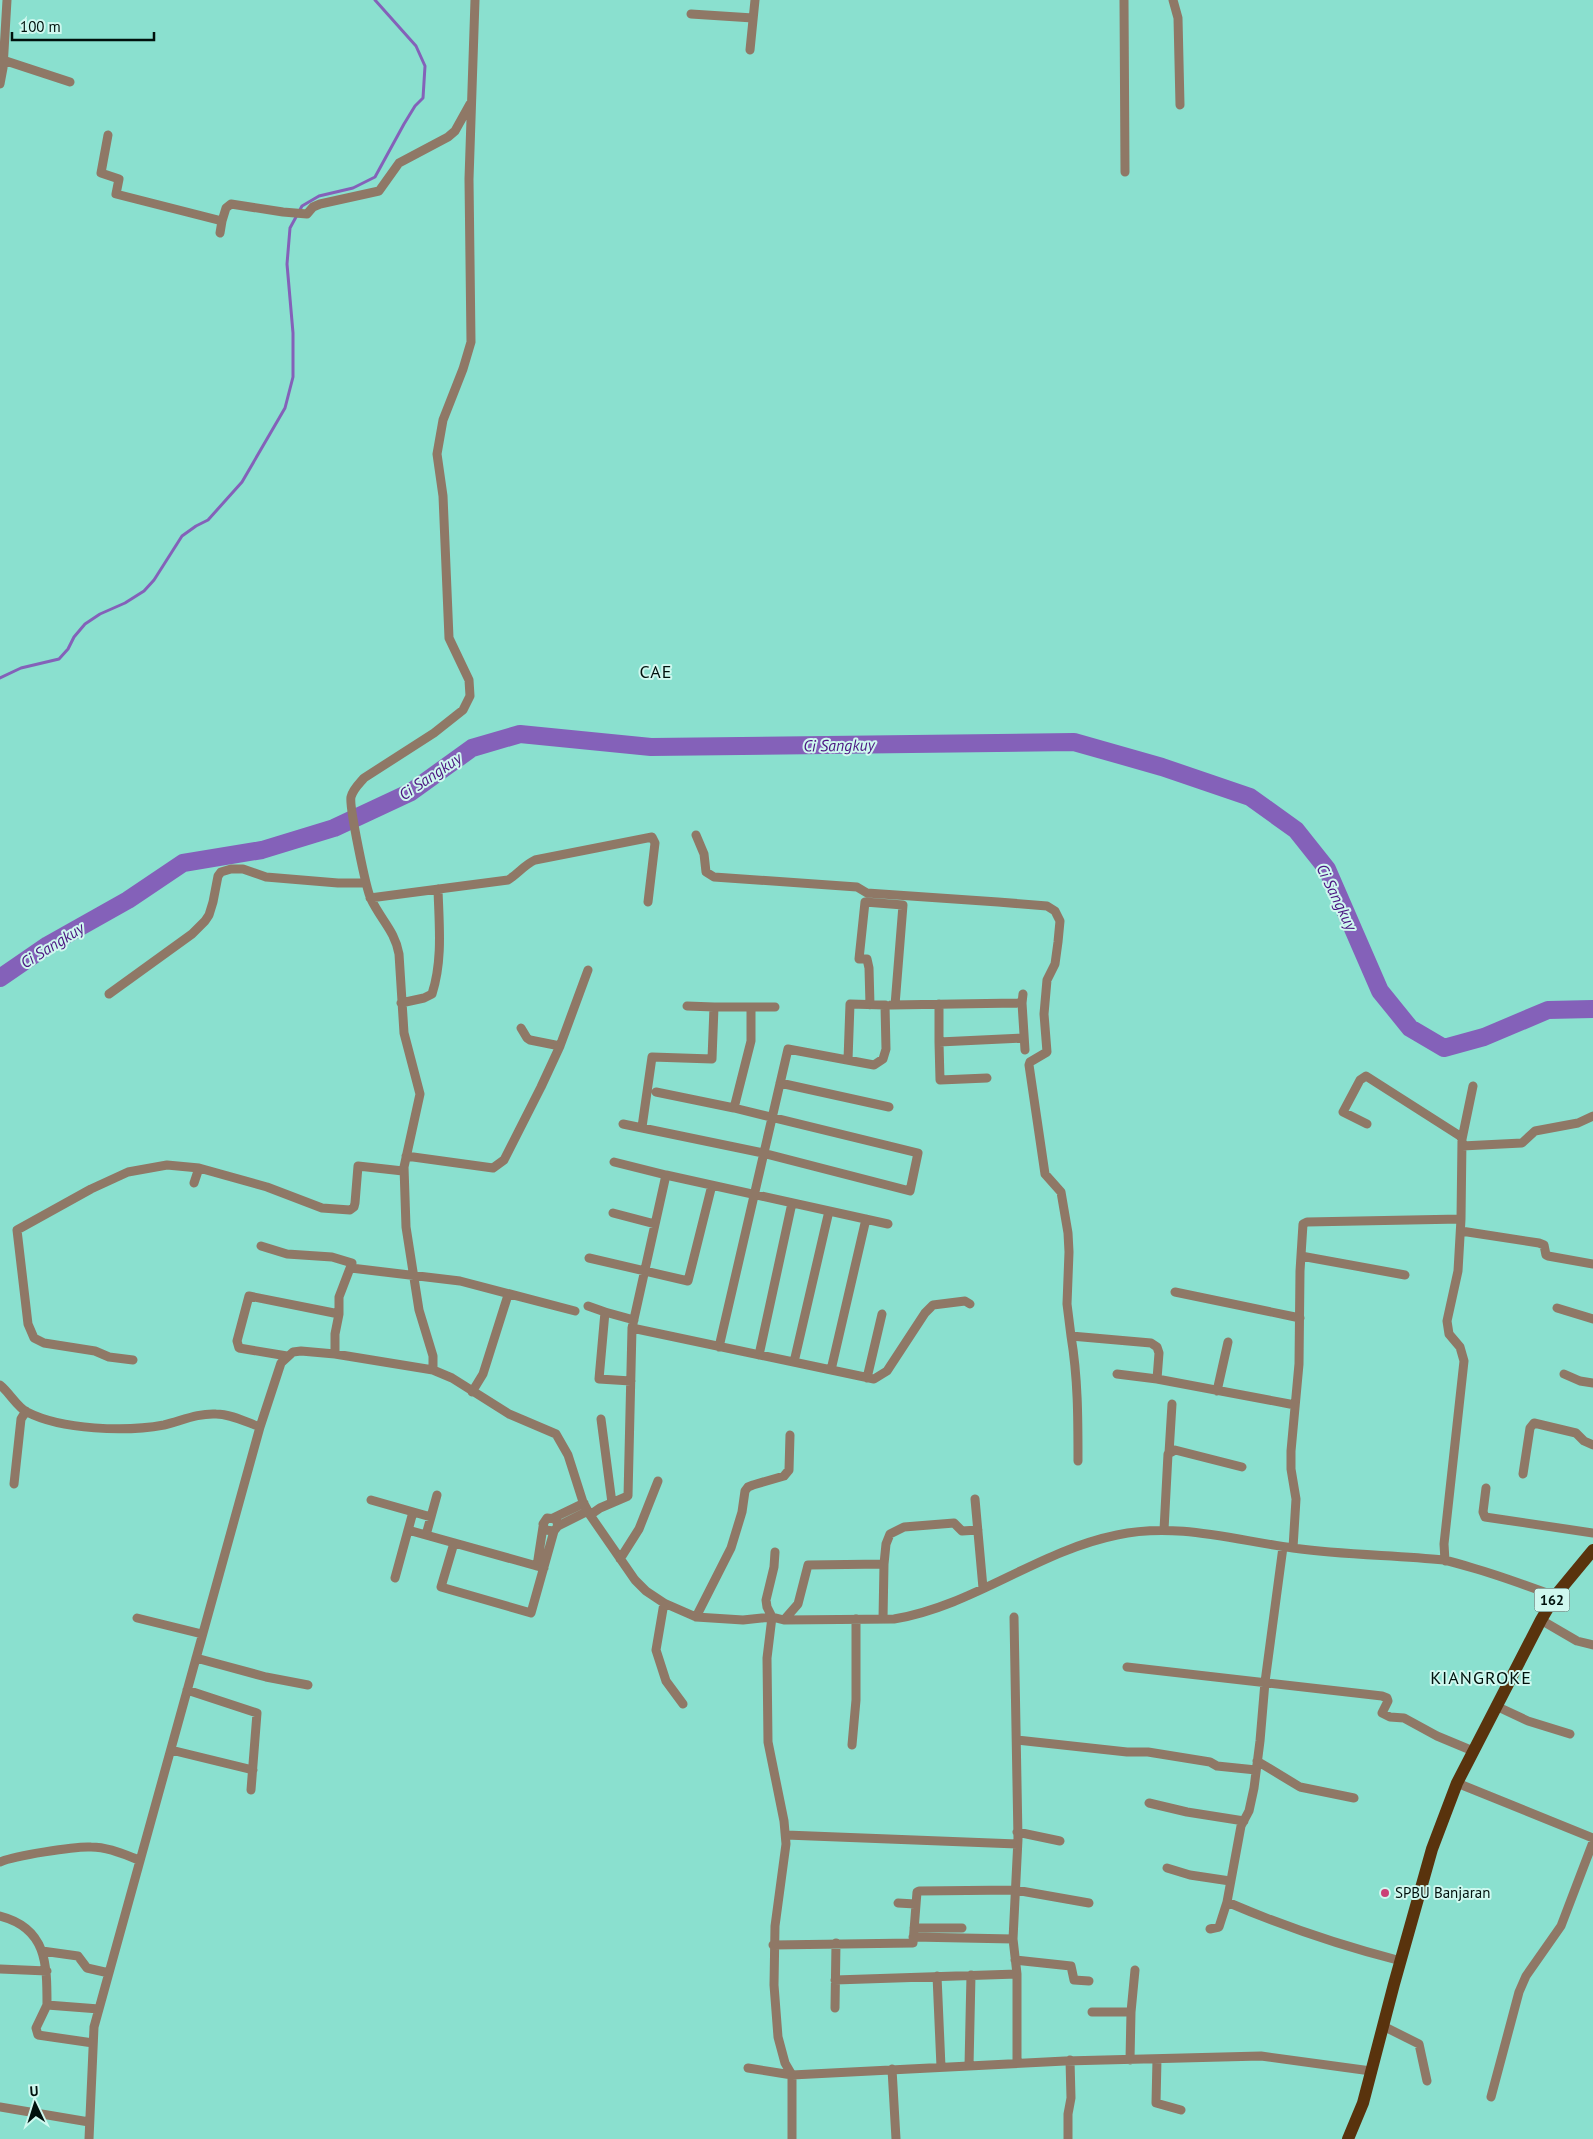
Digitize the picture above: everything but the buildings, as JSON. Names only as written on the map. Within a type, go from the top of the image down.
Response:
[{"type":"main road","name":"162","points":[[1348,2139],[1363,2103],[1432,1849],[1457,1783],[1555,1596],[1591,1557]]},
{"type":"street","points":[[0,84],[7,0]]},
{"type":"street","points":[[433,1370],[433,1356],[419,1310],[406,1227],[403,1171],[420,1094],[404,1033],[397,943],[394,934],[370,898],[365,883],[350,798],[355,788],[364,778],[434,734],[463,710],[470,696],[469,680],[449,638],[443,496],[437,454],[443,420],[466,363],[471,342],[468,243],[475,0]]},
{"type":"street","points":[[750,50],[755,0]]},
{"type":"street","points":[[1124,0],[1125,172]]},
{"type":"street","points":[[1173,0],[1178,18],[1180,105]]},
{"type":"street","points":[[691,14],[754,18]]},
{"type":"street","points":[[3,60],[70,82]]},
{"type":"street","points":[[220,233],[226,208],[231,204],[307,214],[320,204],[379,191],[399,163],[448,137],[455,131],[471,104]]},
{"type":"street","points":[[108,135],[101,173],[119,180],[116,194],[222,221]]},
{"type":"street","points":[[696,835],[704,854],[706,872],[714,877],[857,887],[867,893],[1047,906],[1055,911],[1060,921],[1055,964],[1047,980],[1044,1014],[1047,1052],[1030,1062],[1030,1065],[1045,1174],[1061,1192],[1070,1252],[1067,1304],[1076,1369],[1078,1460]]},
{"type":"street","points":[[370,898],[508,880],[524,866],[535,860],[652,837],[655,843],[648,902]]},
{"type":"street","points":[[109,994],[192,934],[205,921],[210,915],[218,876],[222,872],[231,869],[243,869],[266,877],[338,883],[365,883]]},
{"type":"street","points":[[401,1003],[424,998],[432,994],[435,985],[439,961],[438,889]]},
{"type":"street","points":[[719,1347],[788,1049],[874,1065],[883,1059],[886,1049],[903,905],[865,902],[859,959],[867,959],[870,1005]]},
{"type":"street","points":[[406,1156],[493,1168],[498,1165],[515,1140],[560,1046],[588,970]]},
{"type":"street","points":[[848,1060],[850,1004],[939,1004],[1022,998],[1025,1050]]},
{"type":"street","points":[[939,1004],[940,1080],[987,1078]]},
{"type":"street","points":[[687,1006],[775,1007]]},
{"type":"street","points":[[642,1127],[652,1057],[712,1059],[714,1007]]},
{"type":"street","points":[[734,1108],[751,1041],[751,1007]]},
{"type":"street","points":[[521,1028],[530,1040],[560,1046]]},
{"type":"street","points":[[939,1042],[1024,1038]]},
{"type":"street","points":[[1367,1124],[1343,1112],[1360,1080],[1366,1076],[1460,1136],[1462,1142]]},
{"type":"street","points":[[780,1083],[889,1107]]},
{"type":"street","points":[[1445,1560],[1444,1544],[1464,1361],[1460,1347],[1449,1334],[1447,1321],[1458,1271],[1461,1231],[1462,1142],[1473,1086]]},
{"type":"street","points":[[623,1124],[763,1153],[910,1191],[918,1153],[734,1108],[656,1092]]},
{"type":"street","points":[[1462,1142],[1522,1143],[1535,1131],[1578,1123],[1593,1116]]},
{"type":"street","points":[[614,1162],[888,1224]]},
{"type":"street","points":[[133,1360],[44,1344],[34,1338],[28,1324],[17,1230],[91,1189],[128,1172],[167,1165],[199,1168],[268,1188],[322,1208],[350,1210],[354,1208],[355,1203],[358,1166],[403,1171]]},
{"type":"street","points":[[194,1182],[199,1168]]},
{"type":"street","points":[[543,1527],[548,1532],[555,1525],[587,1510],[628,1496],[633,1324],[666,1175]]},
{"type":"street","points":[[589,1258],[688,1281],[712,1185]]},
{"type":"street","points":[[759,1355],[792,1203]]},
{"type":"street","points":[[794,1362],[829,1211]]},
{"type":"street","points":[[613,1213],[655,1224]]},
{"type":"street","points":[[1293,1548],[1296,1499],[1291,1469],[1299,1364],[1302,1229],[1307,1222],[1461,1219]]},
{"type":"street","points":[[831,1370],[866,1220]]},
{"type":"street","points":[[1461,1231],[1539,1243],[1544,1245],[1546,1255],[1548,1256],[1593,1264]]},
{"type":"street","points":[[261,1246],[291,1255],[332,1257],[351,1263],[351,1268],[340,1290],[339,1314],[335,1331],[335,1354]]},
{"type":"street","points":[[1300,1256],[1405,1275]]},
{"type":"street","points":[[351,1268],[460,1281],[575,1311]]},
{"type":"street","points":[[1175,1292],[1300,1318]]},
{"type":"street","points":[[472,1392],[483,1374],[508,1295]]},
{"type":"street","points":[[287,1356],[239,1348],[237,1341],[249,1296],[339,1314]]},
{"type":"street","points":[[588,1306],[633,1324],[719,1347],[874,1379],[887,1371],[925,1313],[933,1304],[965,1300],[970,1304]]},
{"type":"street","points":[[1557,1308],[1593,1319]]},
{"type":"street","points":[[605,1312],[599,1380],[631,1381]]},
{"type":"street","points":[[867,1378],[882,1314]]},
{"type":"street","points":[[1071,1336],[1151,1343],[1157,1347],[1159,1353],[1157,1379]]},
{"type":"street","points":[[1217,1391],[1228,1342]]},
{"type":"street","points":[[89,2139],[94,2027],[260,1427],[280,1363],[287,1356],[301,1351],[335,1354],[433,1370],[452,1378],[509,1414],[556,1434],[568,1455],[587,1510],[635,1580],[646,1591],[664,1603],[696,1617],[743,1620],[772,1617],[784,1620],[894,1619],[929,1611],[1067,1550],[1116,1535],[1164,1530],[1214,1534],[1283,1547],[1348,1554],[1445,1560],[1488,1572],[1555,1596]]},
{"type":"street","points":[[1117,1374],[1157,1379],[1295,1405]]},
{"type":"street","points":[[1564,1374],[1580,1381],[1593,1383]]},
{"type":"street","points":[[0,1386],[26,1411],[58,1421],[86,1426],[115,1429],[154,1426],[204,1414],[218,1414],[260,1427]]},
{"type":"street","points":[[1164,1530],[1172,1404]]},
{"type":"street","points":[[14,1484],[22,1419],[26,1411]]},
{"type":"street","points":[[601,1419],[612,1503]]},
{"type":"street","points":[[1523,1474],[1530,1428],[1534,1423],[1576,1433],[1584,1441],[1593,1445]]},
{"type":"street","points":[[696,1617],[731,1548],[742,1512],[745,1491],[753,1485],[784,1476],[789,1470],[790,1435]]},
{"type":"street","points":[[1169,1453],[1175,1450],[1242,1467]]},
{"type":"street","points":[[620,1559],[639,1529],[658,1481]]},
{"type":"street","points":[[1486,1488],[1485,1517],[1593,1533]]},
{"type":"street","points":[[426,1534],[437,1495]]},
{"type":"street","points":[[975,1499],[983,1588]]},
{"type":"street","points":[[371,1500],[431,1517]]},
{"type":"street","points":[[395,1578],[413,1512]]},
{"type":"street","points":[[454,1542],[441,1587],[531,1613],[540,1567],[544,1520],[555,1525]]},
{"type":"street","points":[[883,1619],[884,1564],[886,1544],[890,1534],[898,1528],[954,1523],[962,1531],[978,1530]]},
{"type":"street","points":[[540,1567],[555,1525]]},
{"type":"street","points":[[408,1530],[540,1567]]},
{"type":"street","points":[[1210,1930],[1219,1927],[1227,1902],[1241,1826],[1249,1810],[1260,1741],[1265,1682],[1283,1547]]},
{"type":"street","points":[[775,1552],[774,1566],[766,1600],[772,1617],[767,1658],[768,1742],[786,1835],[785,1859],[777,1905],[773,1945],[777,2031],[784,2059],[792,2075],[792,2139]]},
{"type":"street","points":[[784,1620],[798,1604],[808,1565],[884,1564]]},
{"type":"street","points":[[664,1603],[656,1650],[666,1680],[682,1704]]},
{"type":"street","points":[[1014,1617],[1017,1844],[1013,1939],[1017,1974],[1017,2063]]},
{"type":"street","points":[[137,1618],[202,1634]]},
{"type":"street","points":[[852,1745],[856,1700],[856,1619]]},
{"type":"street","points":[[1541,1620],[1577,1641],[1593,1645]]},
{"type":"street","points":[[196,1658],[266,1677],[308,1685]]},
{"type":"street","points":[[1127,1667],[1382,1696],[1387,1698],[1388,1701],[1382,1713],[1390,1717],[1404,1718],[1437,1736],[1473,1751]]},
{"type":"street","points":[[186,1690],[257,1713],[251,1790]]},
{"type":"street","points":[[1496,1706],[1528,1721],[1570,1734]]},
{"type":"street","points":[[1017,1740],[1127,1752],[1148,1752],[1210,1762],[1217,1766],[1256,1765],[1300,1787],[1354,1798]]},
{"type":"street","points":[[171,1750],[253,1770]]},
{"type":"street","points":[[1457,1783],[1593,1840],[1561,1926],[1526,1976],[1519,1992],[1491,2097]]},
{"type":"street","points":[[1149,1803],[1244,1822]]},
{"type":"street","points":[[1017,1832],[1060,1841]]},
{"type":"street","points":[[786,1835],[1017,1844]]},
{"type":"street","points":[[0,1862],[16,1857],[90,1846],[109,1849],[139,1860]]},
{"type":"street","points":[[1167,1868],[1190,1875],[1230,1882]]},
{"type":"street","points":[[773,1945],[913,1943],[916,1892],[919,1891],[1015,1890],[1089,1903]]},
{"type":"street","points":[[1227,1902],[1273,1921],[1357,1950],[1401,1961]]},
{"type":"street","points":[[898,1903],[915,1904]]},
{"type":"street","points":[[0,1916],[14,1920],[27,1928],[35,1937],[42,1951],[48,1971],[48,2005],[36,2028],[38,2035],[93,2043]]},
{"type":"street","points":[[914,1933],[962,1928]]},
{"type":"street","points":[[914,1933],[1013,1939]]},
{"type":"street","points":[[835,2008],[836,1943]]},
{"type":"street","points":[[42,1951],[78,1956],[87,1968],[109,1973]]},
{"type":"street","points":[[1015,1960],[1071,1966],[1074,1980],[1089,1981]]},
{"type":"street","points":[[0,1969],[48,1971]]},
{"type":"street","points":[[1130,2060],[1131,2012],[1135,1970]]},
{"type":"street","points":[[835,1980],[1017,1974]]},
{"type":"street","points":[[969,2066],[971,1975]]},
{"type":"street","points":[[937,1976],[941,2067]]},
{"type":"street","points":[[48,2005],[99,2009]]},
{"type":"street","points":[[1092,2012],[1131,2012]]},
{"type":"street","points":[[1383,2026],[1419,2044],[1427,2081]]},
{"type":"street","points":[[748,2068],[792,2075],[1070,2060],[1261,2056],[1371,2071]]},
{"type":"street","points":[[1157,2059],[1156,2104],[1181,2110]]},
{"type":"street","points":[[1068,2139],[1068,2114],[1071,2098],[1070,2060]]},
{"type":"street","points":[[892,2069],[896,2139]]},
{"type":"street","points":[[0,2107],[89,2122]]},
{"type":"waterway","points":[[0,678],[21,668],[59,659],[85,624],[144,591],[154,580],[182,536],[208,520],[242,482],[285,408],[293,377],[293,333],[287,264],[290,228],[302,206],[319,196],[353,188],[375,177],[404,124],[415,106],[423,98],[425,66],[416,46],[375,0]]},
{"type":"waterway","name":"Ci Sangkuy","points":[[0,978],[48,945],[128,900],[183,863],[262,850],[334,828],[411,792],[472,748],[520,734],[651,747],[1074,742],[1162,767],[1250,797],[1296,830],[1327,869],[1380,991],[1410,1028],[1444,1048],[1484,1037],[1548,1010],[1593,1009]]},
{"type":"place","name":"SPBU Banjaran","points":[[1385,1893]]},
{"type":"district","name":"CAE","points":[[656,672]]},
{"type":"district","name":"KIANGROKE","points":[[1481,1678]]}]
